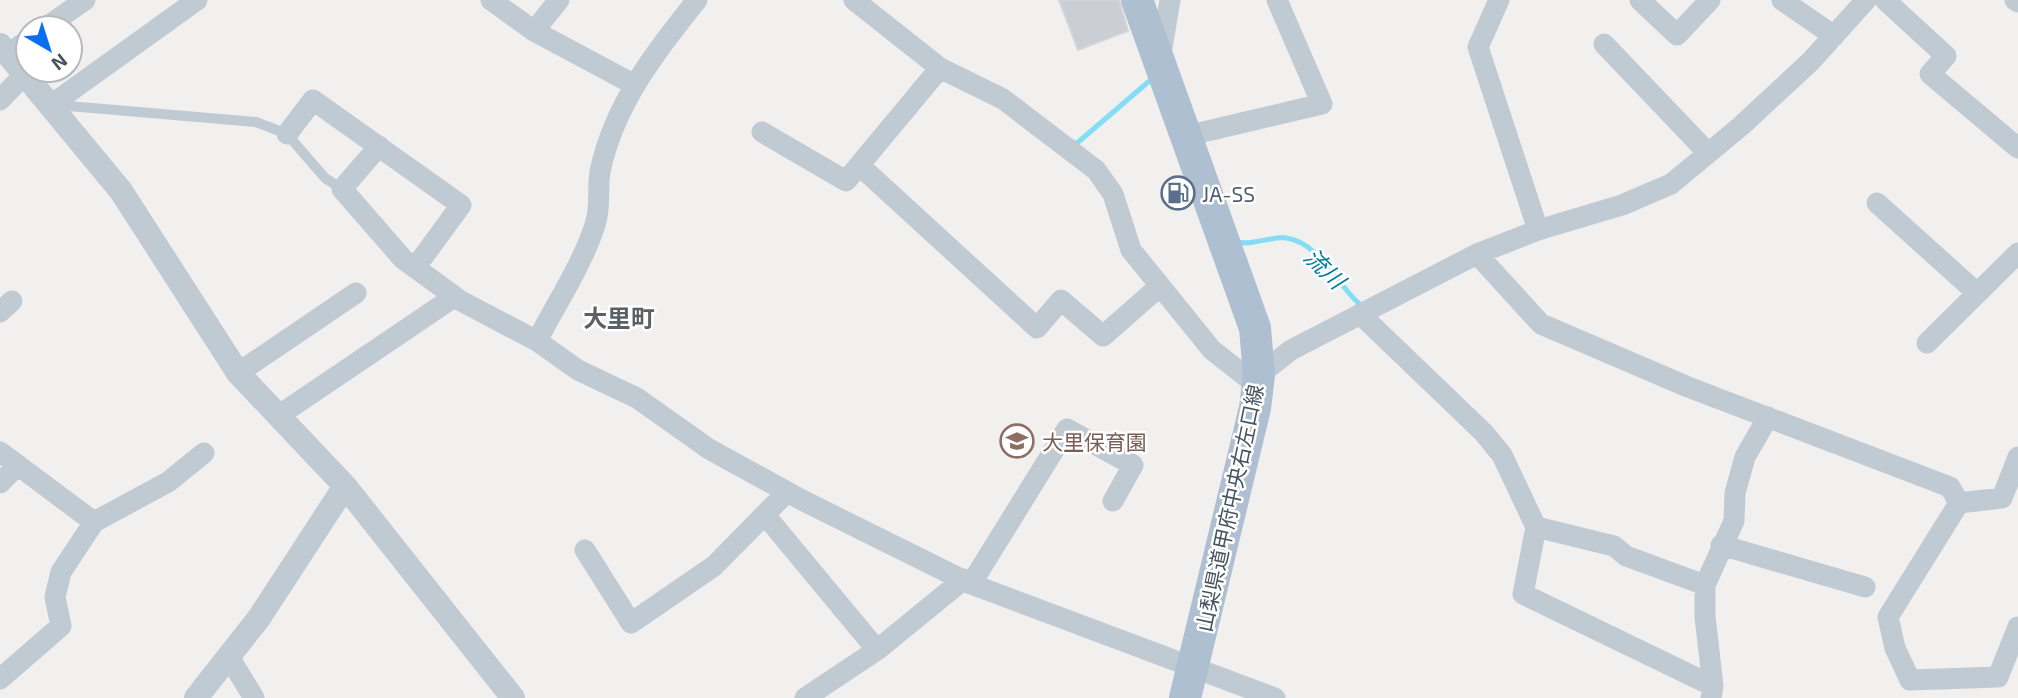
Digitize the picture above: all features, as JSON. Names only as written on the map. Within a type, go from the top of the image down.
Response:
[{"type":"main road","name":"山梨県道甲府中央右左口線","points":[[1137,0],[1164,74],[1195,134],[1255,328],[1259,381],[1185,698]]},
{"type":"street","points":[[65,14],[85,0]]},
{"type":"street","points":[[491,0],[534,31],[635,85]]},
{"type":"street","points":[[534,31],[559,0]]},
{"type":"street","points":[[537,341],[595,228],[601,203],[600,170],[611,133],[649,60],[697,0]]},
{"type":"street","points":[[854,0],[940,68],[1003,99],[1096,170],[1113,194],[1131,250],[1212,351],[1259,381],[1290,350],[1477,254],[1671,184],[1741,126],[1834,36],[1866,0]]},
{"type":"street","points":[[1164,74],[1170,0]]},
{"type":"street","points":[[1195,134],[1322,104],[1277,0]]},
{"type":"street","points":[[1499,0],[1478,47],[1538,230]]},
{"type":"street","points":[[1640,0],[1677,35],[1710,0]]},
{"type":"street","points":[[1782,0],[1834,36]]},
{"type":"street","points":[[1885,0],[1946,56],[1930,74],[2018,148]]},
{"type":"street","points":[[51,105],[194,1]]},
{"type":"street","points":[[1604,44],[1708,153]]},
{"type":"street","points":[[762,132],[846,181],[940,68]]},
{"type":"street","points":[[0,100],[16,84]]},
{"type":"street","points":[[33,84],[129,202],[238,373],[345,486],[513,698]]},
{"type":"street","points":[[287,134],[313,100],[461,205],[415,268]]},
{"type":"street","points":[[379,146],[342,189],[361,213],[415,268],[454,297],[537,341],[578,370],[637,398],[709,449],[788,492],[968,582],[1275,698]]},
{"type":"street","points":[[859,165],[1037,328],[1061,300],[1103,336],[1160,286]]},
{"type":"street","points":[[1877,203],[1978,293]]},
{"type":"street","points":[[1927,342],[2018,253]]},
{"type":"street","points":[[1477,254],[1541,324],[1768,417],[1950,487],[1959,502]]},
{"type":"street","points":[[238,373],[356,293]]},
{"type":"street","points":[[278,416],[454,297]]},
{"type":"street","points":[[1360,314],[1484,433],[1502,455],[1536,527],[1523,594],[1712,692]]},
{"type":"street","points":[[1712,692],[1705,585],[1734,520],[1735,493],[1745,457],[1768,417]]},
{"type":"street","points":[[805,698],[877,650],[968,582],[1067,429],[1133,466],[1114,501]]},
{"type":"street","points":[[0,452],[94,522]]},
{"type":"street","points":[[0,679],[61,626],[55,597],[61,572],[94,522],[169,482],[204,453]]},
{"type":"street","points":[[1959,502],[2002,498],[2018,457]]},
{"type":"street","points":[[0,483],[18,465]]},
{"type":"street","points":[[197,698],[259,618],[345,486]]},
{"type":"street","points":[[585,550],[631,623],[714,566],[788,492]]},
{"type":"street","points":[[1959,502],[1888,617],[1895,648],[1910,680],[1998,677],[2017,630]]},
{"type":"street","points":[[765,515],[877,650]]},
{"type":"street","points":[[1536,527],[1614,546],[1626,556],[1705,585]]},
{"type":"street","points":[[1721,545],[1865,587]]},
{"type":"street","points":[[229,657],[254,698]]},
{"type":"lane","points":[[51,105],[256,122],[287,134],[325,178],[342,189]]},
{"type":"building","points":[[1059,0],[1119,0],[1128,31],[1078,50]]},
{"type":"waterway","name":"流川","points":[[1073,142],[1076,144],[1154,77]]},
{"type":"waterway","name":"流川","points":[[1237,242],[1249,243],[1280,238],[1298,241],[1319,257],[1362,306]]},
{"type":"place","name":"JA-SS","points":[[1178,193]]},
{"type":"place","name":"大里保育園","points":[[1017,441]]},
{"type":"district","name":"大里町","points":[[619,317]]}]
